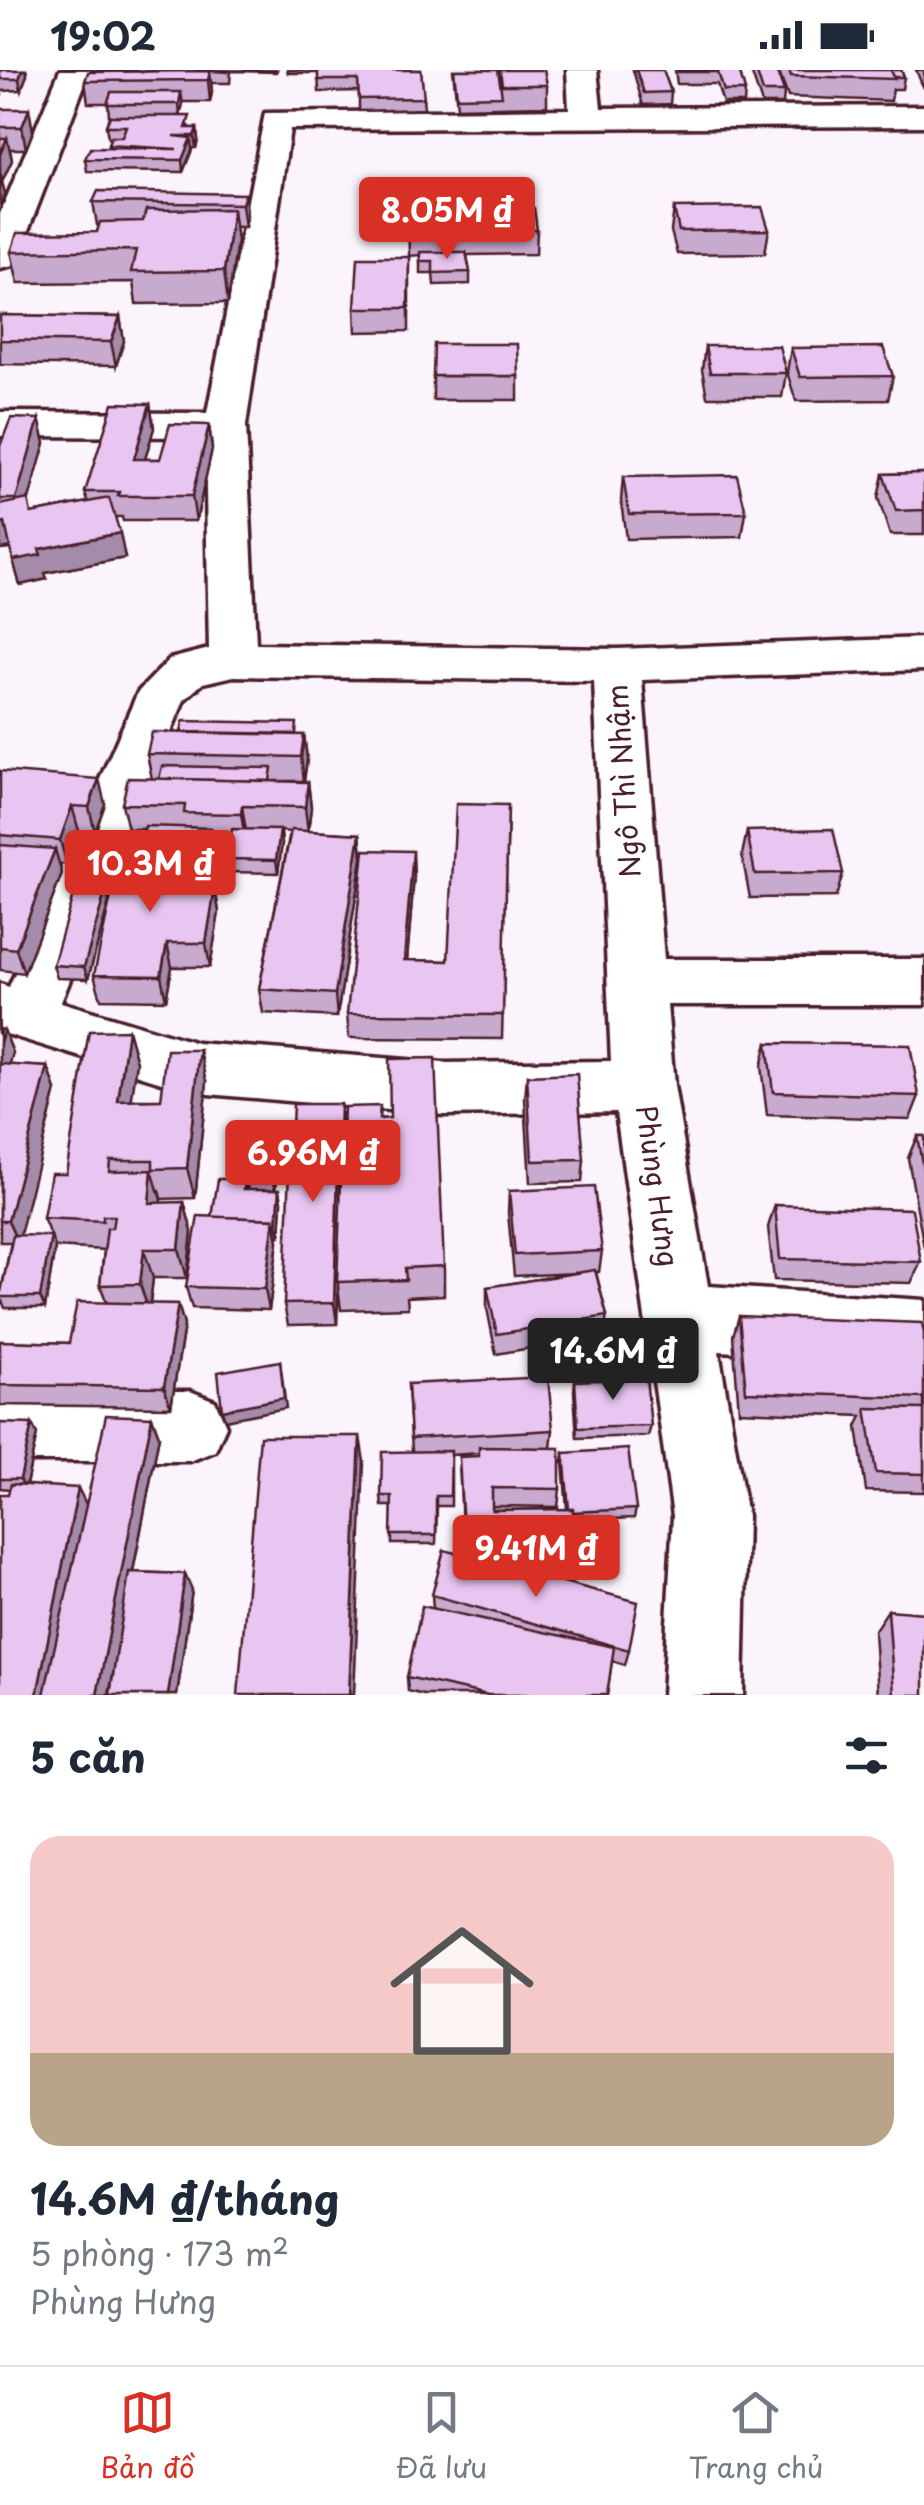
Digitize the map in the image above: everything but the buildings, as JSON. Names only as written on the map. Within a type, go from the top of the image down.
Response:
[{"type":"street","points":[[0,257],[75,70]]},
{"type":"street","points":[[582,70],[586,119]]},
{"type":"street","points":[[233,660],[225,425],[276,120],[924,116]]},
{"type":"street","points":[[0,424],[225,425]]},
{"type":"street","name":"Ngô Thì Nhậm","points":[[643,1086],[616,664],[924,654]]},
{"type":"street","points":[[13,1013],[163,692],[187,670],[233,660],[616,664]]},
{"type":"street","points":[[636,982],[924,982]]},
{"type":"street","name":"Phùng Hưng","points":[[13,1013],[197,1068],[444,1089],[643,1086],[710,1516],[703,1695]]},
{"type":"street","points":[[676,1316],[924,1332]]},
{"type":"street","points":[[0,1426],[190,1426]]}]
